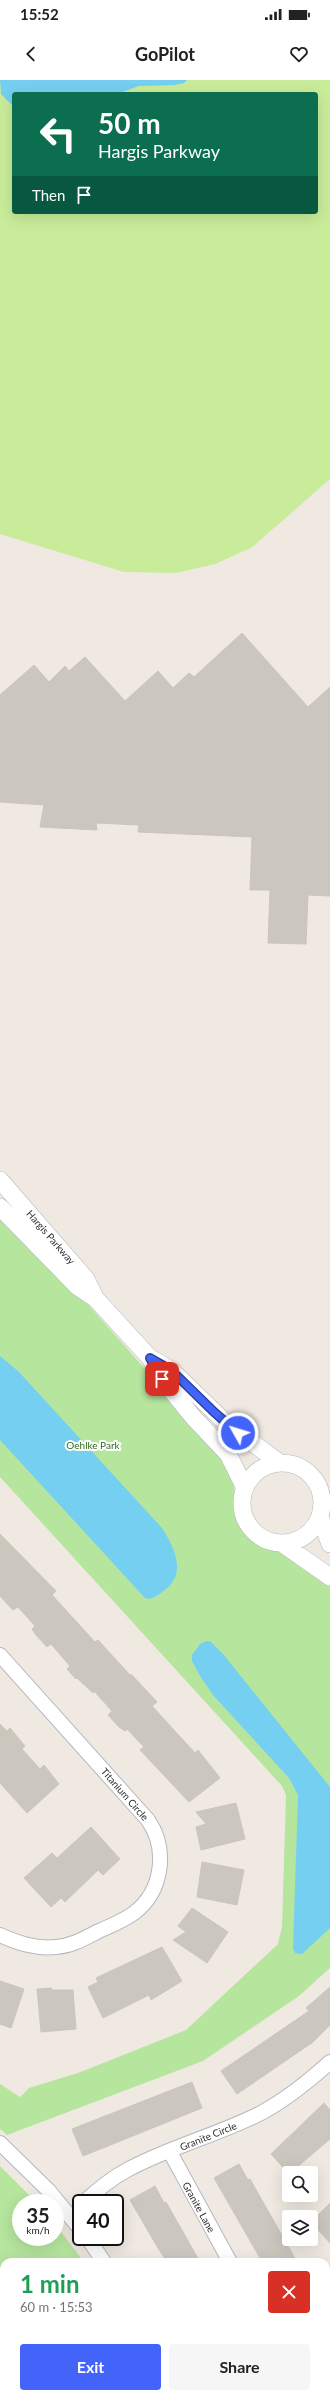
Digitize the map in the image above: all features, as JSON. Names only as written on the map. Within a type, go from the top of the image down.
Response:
[{"type":"street","name":"Hargis Parkway","points":[[0,1180],[86,1279],[96,1299]]},
{"type":"street","name":"Hargis Parkway","points":[[0,1207],[78,1287],[96,1299],[150,1358],[162,1379],[188,1412],[228,1454],[245,1488]]},
{"type":"street","name":"Hargis Parkway","points":[[150,1358],[171,1370],[226,1424],[280,1463]]},
{"type":"street","points":[[320,1517],[306,1536],[295,1542],[283,1544],[270,1542],[258,1536],[249,1526],[243,1514],[242,1501],[245,1488],[259,1470],[280,1463],[294,1465],[305,1470],[315,1479],[322,1500],[320,1517],[330,1544]]},
{"type":"street","points":[[283,1544],[330,1577]]},
{"type":"street","name":"Titanium Circle","points":[[0,1655],[148,1820],[157,1836],[160,1855],[159,1873],[153,1891],[139,1909],[122,1920],[78,1942],[57,1947],[31,1946],[0,1935]]},
{"type":"street","name":"Granite Circle","points":[[93,2194],[106,2183],[127,2170],[239,2124],[271,2108],[298,2090],[330,2062]]},
{"type":"street","points":[[0,2143],[72,2219]]},
{"type":"street","name":"Granite Lane","points":[[170,2152],[228,2258]]},
{"type":"street","points":[[92,2246],[101,2258]]},
{"type":"green space","points":[[0,80],[330,80],[330,479],[251,548],[215,564],[176,573],[124,572],[0,534]]},
{"type":"green space","name":"Oehlke Park","points":[[0,1216],[78,1293],[221,1455],[233,1479],[237,1514],[246,1531],[257,1541],[282,1553],[330,1582],[330,1968],[299,1996],[203,2061],[7,2135],[0,2129],[0,2084],[20,2097],[29,2088],[78,2073],[186,2030],[278,1944],[282,1927],[286,1795],[282,1786],[0,1477]]},
{"type":"green space","points":[[0,2166],[28,2194],[12,2194],[12,2246],[64,2246],[64,2236],[81,2258],[0,2258]]},
{"type":"water","points":[[0,80],[187,80],[184,83],[175,85],[139,86],[122,92],[12,92],[12,105],[1,94]]},
{"type":"water","points":[[0,1356],[19,1372],[162,1528],[175,1553],[177,1570],[175,1578],[170,1585],[158,1595],[152,1598],[145,1598],[0,1440]]},
{"type":"water","points":[[210,1641],[223,1654],[330,1787],[330,1928],[302,1954],[295,1953],[293,1949],[298,1795],[289,1778],[213,1695],[200,1676],[192,1661],[192,1655],[200,1644]]},
{"type":"building","points":[[242,633],[308,707],[330,687],[330,896],[308,895],[306,944],[268,943],[270,890],[250,890],[252,837],[138,832],[139,825],[96,823],[97,830],[40,827],[44,805],[0,802],[0,695],[34,665],[49,682],[65,666],[69,671],[85,657],[125,701],[158,671],[173,688],[189,673],[194,677]]},
{"type":"building","points":[[0,1534],[56,1591],[52,1595],[95,1642],[98,1640],[157,1702],[152,1706],[195,1753],[198,1750],[220,1778],[189,1802],[140,1750],[144,1747],[127,1729],[125,1731],[119,1727],[108,1715],[112,1711],[94,1691],[93,1693],[77,1678],[76,1679],[67,1669],[70,1666],[51,1644],[47,1647],[36,1635],[32,1629],[35,1626],[18,1607],[13,1610],[0,1596]]},
{"type":"building","points":[[0,1724],[7,1731],[10,1728],[25,1746],[22,1749],[40,1769],[44,1765],[59,1784],[27,1813],[0,1783]]},
{"type":"building","points":[[236,1803],[245,1839],[201,1850],[196,1827],[206,1824],[196,1812]]},
{"type":"building","points":[[91,1827],[120,1859],[103,1875],[98,1870],[65,1902],[61,1898],[51,1907],[24,1878],[52,1853],[57,1858]]},
{"type":"building","points":[[202,1862],[244,1870],[237,1905],[197,1897]]},
{"type":"building","points":[[192,1908],[228,1932],[207,1963],[173,1940],[186,1932],[178,1926]]},
{"type":"building","points":[[162,1947],[182,1981],[151,2000],[149,1995],[103,2018],[88,1987],[98,1982],[96,1978]]},
{"type":"building","points":[[0,1981],[24,1989],[11,2028],[0,2024]]},
{"type":"building","points":[[330,1987],[330,2025],[313,2042],[237,2094],[221,2071],[309,2011],[306,2008]]},
{"type":"building","points":[[51,1988],[52,1990],[73,1990],[76,2029],[41,2032],[37,1989]]},
{"type":"building","points":[[192,2082],[202,2108],[83,2156],[72,2129]]},
{"type":"building","points":[[324,2103],[330,2110],[330,2139],[298,2166],[282,2166],[271,2154]]},
{"type":"building","points":[[239,2164],[248,2180],[250,2179],[282,2236],[282,2246],[288,2246],[295,2258],[260,2258],[214,2178]]},
{"type":"building","points":[[155,2186],[164,2203],[166,2202],[198,2258],[164,2258],[130,2200]]},
{"type":"building","points":[[330,2203],[330,2243],[318,2230],[318,2215]]},
{"type":"route","points":[[162,1379],[150,1358],[171,1370],[226,1424],[238,1433]]}]
